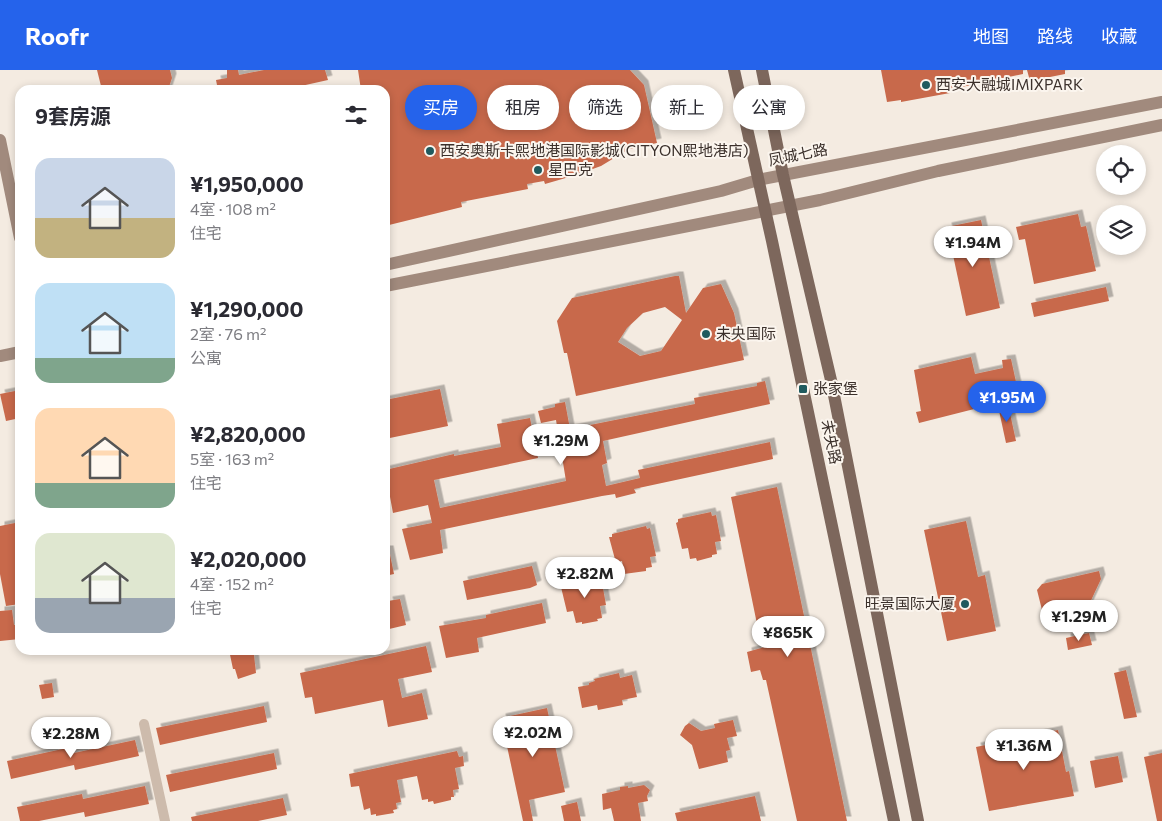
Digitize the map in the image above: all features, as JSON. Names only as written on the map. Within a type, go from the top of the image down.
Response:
[{"type":"main road","name":"未央路","points":[[734,70],[894,821]]},
{"type":"main road","name":"未央路","points":[[762,70],[783,175],[831,380],[918,821]]},
{"type":"street","name":"凤城七路","points":[[390,265],[721,191],[758,180],[1162,102]]},
{"type":"street","points":[[390,285],[764,211],[938,171],[1162,125]]},
{"type":"street","points":[[0,140],[15,214]]},
{"type":"street","points":[[0,356],[15,353]]},
{"type":"street","points":[[144,724],[165,821]]},
{"type":"building","points":[[97,70],[170,70],[172,78],[170,85],[101,85]]},
{"type":"building","points":[[227,70],[238,70],[239,75],[264,70],[325,70],[328,80],[306,85],[217,85],[216,80],[227,78]]},
{"type":"building","points":[[358,70],[630,70],[644,85],[651,116],[651,130],[654,130],[657,143],[629,149],[601,166],[576,175],[545,184],[544,181],[527,184],[528,189],[461,202],[462,207],[390,225],[390,85],[360,85]]},
{"type":"building","name":"西安大融城IMIXPARK","points":[[881,70],[1023,70],[1023,74],[952,89],[949,90],[950,93],[901,102],[901,100],[887,102]]},
{"type":"building","points":[[1027,70],[1065,70],[1065,74],[1030,81]]},
{"type":"building","points":[[1078,214],[1081,227],[1086,226],[1096,271],[1034,284],[1025,239],[1019,240],[1016,227]]},
{"type":"building","points":[[981,220],[1000,308],[966,316],[947,227]]},
{"type":"building","name":"未央国际","points":[[679,276],[686,313],[703,288],[721,284],[734,313],[744,360],[576,396],[567,353],[564,353],[557,321],[572,298]],"holes":[[[665,307],[682,320],[661,351],[640,356],[618,342],[627,328],[643,313]]]},
{"type":"building","points":[[1106,287],[1109,301],[1034,317],[1031,303]]},
{"type":"building","points":[[971,357],[975,374],[1003,368],[1002,360],[1011,359],[1020,400],[1011,402],[1008,387],[987,392],[990,405],[919,423],[916,412],[921,411],[914,370]]},
{"type":"building","points":[[765,381],[770,404],[603,441],[607,463],[602,465],[606,486],[640,478],[638,470],[770,442],[773,459],[634,489],[636,493],[616,498],[615,494],[602,496],[440,530],[443,553],[410,560],[402,529],[432,523],[428,505],[393,513],[390,497],[390,469],[454,454],[454,456],[501,447],[497,424],[530,418],[538,458],[434,480],[440,508],[566,481],[556,420],[541,423],[538,411],[555,407],[555,404],[565,402],[570,429],[695,404],[694,398],[757,386],[757,383]]},
{"type":"building","points":[[440,389],[448,426],[390,438],[390,399]]},
{"type":"building","points":[[15,391],[15,419],[6,421],[0,394]]},
{"type":"building","points":[[1008,404],[1016,441],[1006,443],[998,406]]},
{"type":"building","points":[[777,487],[847,821],[797,821],[766,680],[763,680],[760,670],[751,672],[747,652],[765,647],[760,623],[757,624],[731,497]]},
{"type":"building","points":[[711,512],[712,516],[716,515],[721,541],[715,542],[717,554],[697,561],[696,558],[690,559],[688,548],[682,549],[676,523],[678,519]]},
{"type":"building","name":"旺景国际大厦","points":[[966,521],[978,577],[985,575],[996,631],[947,641],[924,530]]},
{"type":"building","points":[[15,523],[15,605],[6,606],[0,574],[0,526]]},
{"type":"building","points":[[646,526],[647,529],[650,528],[656,556],[650,557],[652,567],[646,568],[646,571],[624,574],[622,561],[616,563],[609,537],[612,537],[612,534]]},
{"type":"building","points":[[390,555],[394,574],[390,575]]},
{"type":"building","points":[[532,566],[537,585],[467,600],[463,581]]},
{"type":"building","points":[[1099,571],[1101,579],[1087,609],[1044,618],[1037,590],[1042,584]]},
{"type":"building","points":[[597,576],[598,578],[601,577],[606,605],[600,606],[602,618],[597,619],[598,621],[582,624],[582,622],[576,623],[573,611],[567,612],[561,587],[563,583]]},
{"type":"building","points":[[400,599],[406,625],[390,629],[390,601]]},
{"type":"building","points":[[542,603],[546,623],[477,638],[479,652],[446,658],[439,626],[486,618],[486,615]]},
{"type":"building","points":[[12,610],[15,640],[0,641],[0,611]]},
{"type":"building","points":[[1089,633],[1092,645],[1068,650],[1066,638]]},
{"type":"building","points":[[426,646],[432,672],[398,679],[402,698],[422,693],[428,719],[388,727],[383,700],[315,714],[312,697],[305,698],[300,673]]},
{"type":"building","points":[[230,655],[254,655],[256,673],[238,679],[235,669],[233,669]]},
{"type":"building","points":[[1126,670],[1137,717],[1124,719],[1114,673]]},
{"type":"building","points":[[619,673],[620,678],[632,675],[637,697],[622,700],[623,705],[598,710],[597,705],[582,708],[578,687],[589,685],[589,683],[595,681],[594,679]]},
{"type":"building","points":[[52,683],[54,697],[42,699],[39,685]]},
{"type":"building","points":[[264,706],[267,722],[160,745],[156,728]]},
{"type":"building","points":[[547,708],[565,792],[529,800],[533,821],[523,821],[501,718]]},
{"type":"building","points":[[733,720],[737,736],[727,738],[730,750],[726,751],[728,762],[699,769],[692,745],[680,735],[685,726],[689,723],[701,731],[715,728],[714,724]]},
{"type":"building","points":[[1058,730],[1066,772],[1069,771],[1074,796],[989,811],[976,747]]},
{"type":"building","points":[[135,740],[139,756],[75,770],[74,765],[11,779],[7,761],[72,747],[74,753]]},
{"type":"building","points":[[457,751],[459,757],[463,756],[464,766],[455,768],[459,789],[453,790],[454,797],[451,797],[451,800],[434,804],[433,801],[428,802],[428,799],[422,800],[417,776],[397,780],[401,802],[396,803],[397,809],[393,810],[394,813],[376,816],[376,814],[371,815],[370,808],[364,810],[359,786],[351,787],[349,774]]},
{"type":"building","points":[[274,753],[277,769],[170,792],[166,775]]},
{"type":"building","points":[[1162,753],[1162,821],[1157,821],[1144,757]]},
{"type":"building","points":[[1118,756],[1123,782],[1095,788],[1090,761]]},
{"type":"building","points":[[644,785],[650,790],[647,796],[648,801],[638,803],[641,821],[614,821],[611,808],[603,810],[602,794],[620,790],[620,787],[628,786],[628,788]]},
{"type":"building","points":[[145,786],[149,804],[85,817],[84,812],[39,821],[20,821],[17,807],[82,794],[83,799]]},
{"type":"building","points":[[755,796],[761,821],[677,821],[675,813]]},
{"type":"building","points":[[283,798],[287,815],[258,821],[192,821],[191,817]]},
{"type":"building","points":[[577,802],[581,821],[564,821],[561,806]]},
{"type":"place","name":"西安大融城IMIXPARK","points":[[926,85]]},
{"type":"place","name":"西安奥斯卡熙地港国际影城(CITYON熙地港店)","points":[[430,151]]},
{"type":"place","name":"星巴克","points":[[538,170]]},
{"type":"place","name":"未央国际","points":[[706,334]]},
{"type":"place","name":"张家堡","points":[[803,389]]},
{"type":"place","name":"旺景国际大厦","points":[[965,604]]}]
